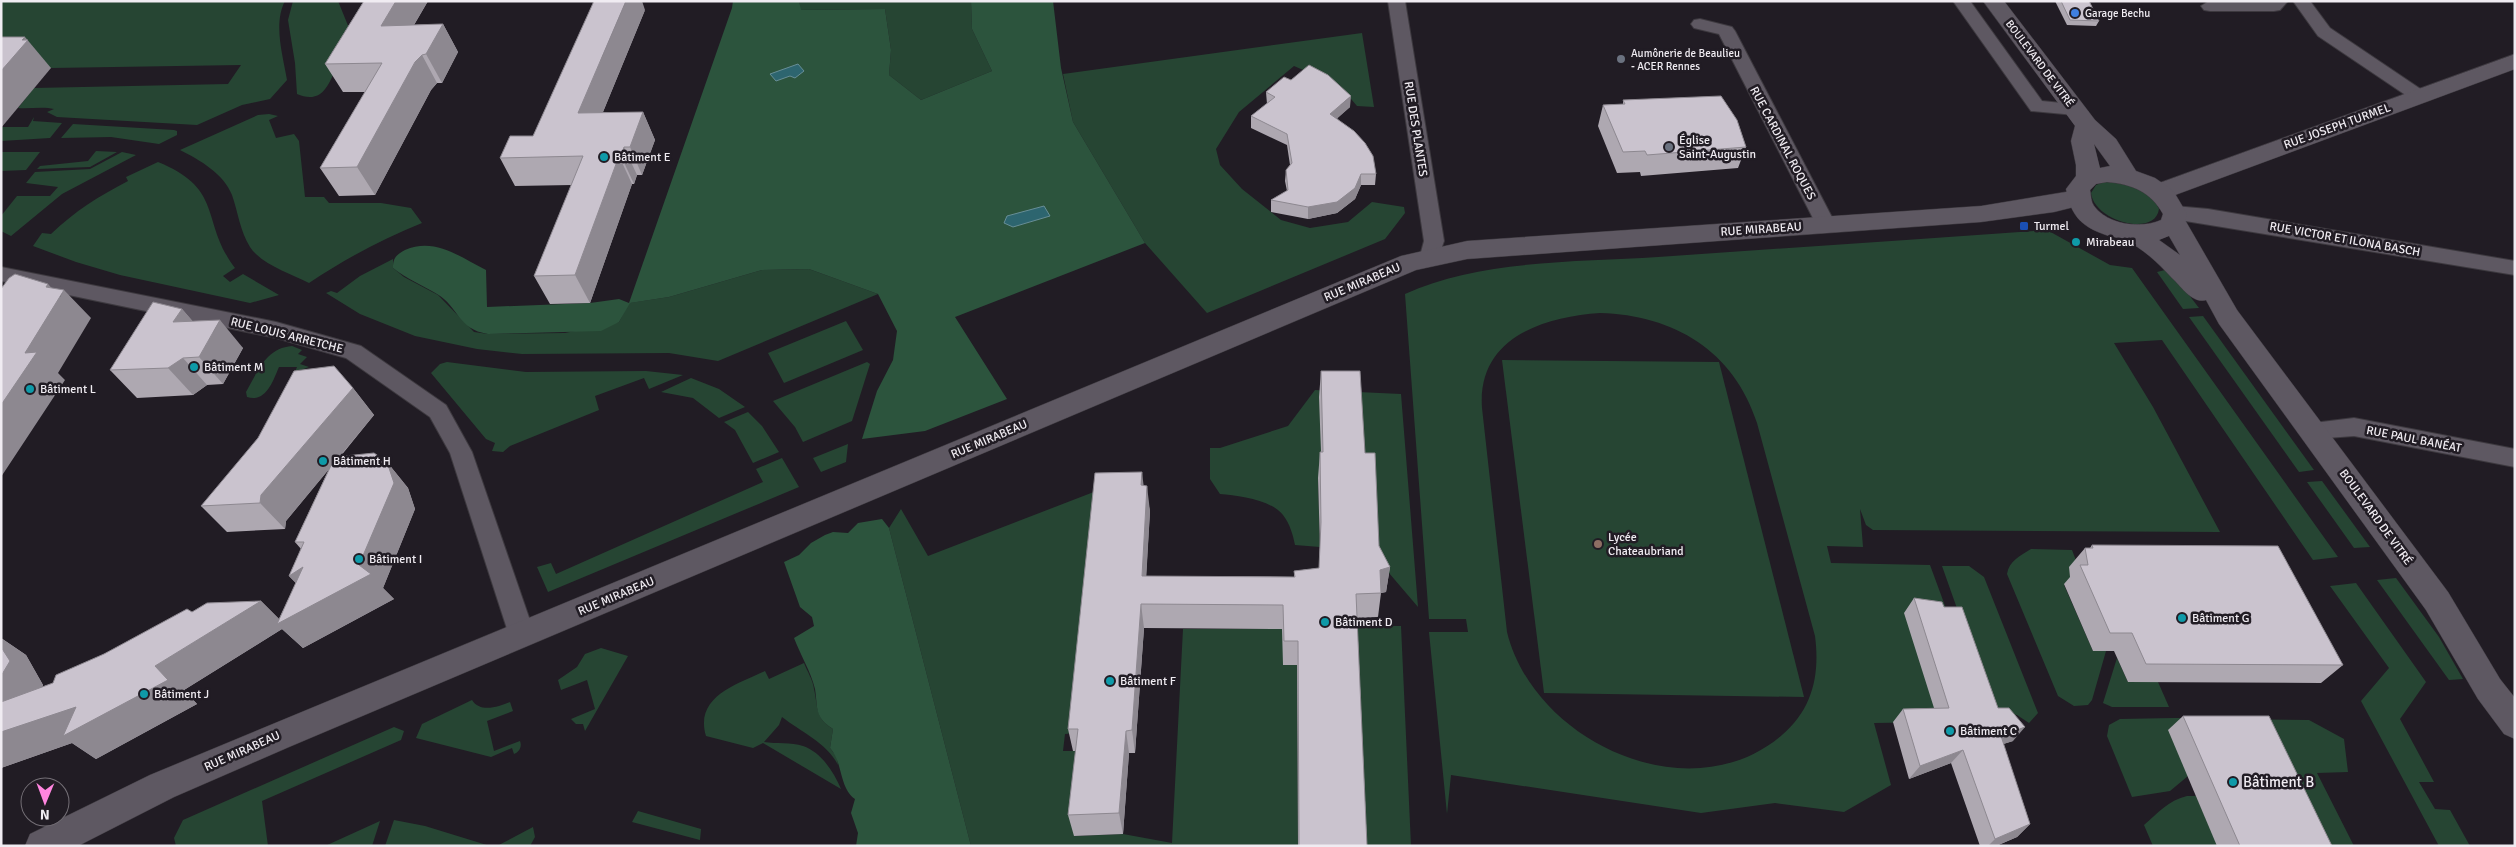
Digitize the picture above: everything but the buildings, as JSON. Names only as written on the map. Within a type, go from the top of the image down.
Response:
[{"type":"street","name":"RUE DES PLANTES","points":[[1396,1],[1434,241],[1430,256]]},
{"type":"street","points":[[1961,1],[2036,107],[2081,117],[2082,141],[2088,165],[2085,197]]},
{"type":"street","name":"BOULEVARD DE VITRÉ","points":[[1993,1],[2081,117],[2108,144],[2127,176]]},
{"type":"street","points":[[2210,6],[2274,6],[2280,1]]},
{"type":"street","points":[[2301,1],[2324,32],[2419,96]]},
{"type":"street","name":"RUE CARDINAL ROQUES","points":[[1700,24],[1726,31],[1826,225]]},
{"type":"street","name":"RUE JOSEPH TURMEL","points":[[2159,192],[2515,61]]},
{"type":"street","name":"BOULEVARD DE VITRÉ","points":[[2174,217],[2168,228],[2157,233],[2133,234],[2115,230],[2085,197],[2108,174],[2127,176],[2143,182],[2159,192],[2170,202],[2174,217],[2228,317]]},
{"type":"street","name":"RUE MIRABEAU","points":[[42,846],[162,786],[1402,265],[1430,256],[1476,249],[1981,214],[2018,217],[2085,197]]},
{"type":"street","name":"RUE VICTOR ET ILONA BASCH","points":[[2174,217],[2208,216],[2515,268]]},
{"type":"street","name":"BOULEVARD DE VITRÉ","points":[[2133,234],[2168,258],[2228,317],[2437,600],[2502,693],[2515,724]]},
{"type":"street","name":"RUE LOUIS ARRETCHE","points":[[1,274],[276,330],[352,352],[407,389],[438,411],[460,452],[522,635]]},
{"type":"street","name":"RUE PAUL BANÉAT","points":[[2313,430],[2354,427],[2515,458]]},
{"type":"green space","points":[[1,1],[285,1],[281,10],[279,30],[287,80],[270,99],[242,105],[197,125],[57,117],[47,112],[54,109],[18,108],[34,88],[228,84],[241,65],[51,68],[1,66]]},
{"type":"green space","points":[[293,1],[338,1],[349,28],[338,64],[330,82],[320,94],[314,97],[297,94],[295,63],[288,20]]},
{"type":"green space","points":[[733,1],[799,1],[801,10],[885,9],[891,50],[889,75],[921,100],[992,71],[972,29],[971,1],[1053,1],[1061,68],[1073,122],[1145,243],[955,317],[1007,399],[925,431],[862,439],[877,391],[893,360],[897,331],[878,294],[809,269],[762,270],[669,297],[630,303],[619,322],[601,331],[488,334],[464,323],[444,299],[393,268],[396,257],[405,250],[416,247],[437,247],[447,250],[486,270],[487,307],[590,303],[619,299],[629,303]]},
{"type":"green space","points":[[799,1],[971,1],[972,29],[992,71],[921,100],[889,75],[891,50],[885,9],[800,10]]},
{"type":"green space","points":[[1362,33],[1374,107],[1357,106],[1340,86],[1294,66],[1239,112],[1216,149],[1220,165],[1242,189],[1281,220],[1310,228],[1348,222],[1372,202],[1404,207],[1405,213],[1385,239],[1207,313],[1145,243],[1073,122],[1063,74]]},
{"type":"green space","points":[[269,114],[278,116],[269,120],[276,138],[294,134],[299,141],[305,197],[324,197],[329,203],[381,203],[411,208],[422,223],[364,250],[309,283],[261,259],[250,247],[241,228],[228,187],[210,168],[180,150],[258,115]]},
{"type":"green space","points":[[34,117],[33,121],[62,123],[50,138],[1,141],[2,127],[28,127]]},
{"type":"green space","points":[[73,124],[174,130],[177,131],[177,135],[159,144],[111,137],[61,138]]},
{"type":"green space","points":[[96,151],[117,152],[90,167],[37,169],[40,166],[88,161]]},
{"type":"green space","points":[[1,152],[40,152],[26,170],[1,171]]},
{"type":"green space","points":[[122,152],[136,155],[62,194],[11,236],[1,231],[1,216],[17,196],[50,196],[58,187],[26,183],[35,172],[90,169]]},
{"type":"green space","points":[[158,162],[179,172],[193,183],[203,195],[224,251],[235,268],[223,276],[230,282],[243,274],[279,295],[250,303],[120,275],[76,262],[33,246],[42,233],[51,234],[88,204],[128,181],[126,177]]},
{"type":"green space","points":[[2107,181],[2137,188],[2150,196],[2159,209],[2155,218],[2147,223],[2137,224],[2113,218],[2102,211],[2095,203],[2091,193],[2096,185]]},
{"type":"green space","points":[[2047,230],[2110,265],[2132,268],[2338,557],[2313,560],[2162,340],[2114,343],[2153,407],[2220,532],[1873,530],[1866,525],[1860,509],[1863,547],[1827,546],[1831,563],[1930,565],[1951,622],[1938,722],[1874,723],[1891,785],[1844,812],[1775,803],[1701,813],[1451,775],[1447,814],[1429,632],[1468,632],[1466,619],[1429,619],[1405,294],[1434,283],[1464,275],[1529,265]],"holes":[[[1600,313],[1627,315],[1653,321],[1676,330],[1698,342],[1717,357],[1733,376],[1747,398],[1757,423],[1815,636],[1816,664],[1812,690],[1801,714],[1793,725],[1782,735],[1745,758],[1704,768],[1662,766],[1620,754],[1582,734],[1548,706],[1523,671],[1507,632],[1482,408],[1483,384],[1490,364],[1502,348],[1536,326],[1578,315]]]},
{"type":"green space","points":[[393,259],[393,268],[404,277],[438,295],[474,332],[488,334],[565,333],[619,322],[629,303],[669,297],[762,270],[809,269],[878,294],[718,361],[669,353],[522,354],[477,349],[415,336],[360,314],[326,293],[331,291],[337,293],[360,276]]},
{"type":"green space","points":[[2169,269],[2199,308],[2183,309],[2157,272]]},
{"type":"green space","points":[[2203,316],[2314,470],[2299,472],[2189,317]]},
{"type":"green space","points":[[846,321],[863,350],[784,383],[768,353]]},
{"type":"green space","points":[[292,346],[302,350],[298,354],[307,357],[300,364],[309,367],[295,372],[297,367],[279,367],[264,394],[254,398],[247,397],[246,392],[269,356],[276,351]]},
{"type":"green space","points":[[1502,360],[1719,362],[1804,697],[1544,693]]},
{"type":"green space","points":[[447,362],[526,372],[646,371],[683,375],[649,389],[644,378],[595,396],[599,410],[510,446],[503,452],[492,451],[495,443],[486,439],[431,373],[440,364]]},
{"type":"green space","points":[[867,362],[870,364],[852,421],[803,442],[795,427],[773,401]]},
{"type":"green space","points":[[691,378],[719,389],[745,407],[719,418],[693,398],[661,392]]},
{"type":"green space","points":[[1315,390],[1401,394],[1418,607],[1389,573],[1322,478],[1318,478],[1320,547],[1295,545],[1288,522],[1277,510],[1254,499],[1220,494],[1210,479],[1210,448],[1220,448],[1288,426]]},
{"type":"green space","points":[[748,412],[762,426],[779,452],[753,463],[735,430],[724,422]]},
{"type":"green space","points":[[848,444],[846,462],[821,472],[813,458]]},
{"type":"green space","points":[[782,458],[799,487],[548,592],[537,567],[551,563],[556,574],[763,482],[756,469]]},
{"type":"green space","points":[[1130,478],[1075,733],[1065,734],[1063,751],[1083,751],[1074,836],[1123,834],[1172,843],[1183,629],[1297,629],[1283,654],[1283,665],[1297,665],[1298,846],[1172,846],[1172,844],[1171,846],[971,846],[889,528],[901,509],[928,556]]},
{"type":"green space","points":[[2322,481],[2370,547],[2354,548],[2307,482]]},
{"type":"green space","points":[[882,519],[889,528],[971,846],[856,846],[858,833],[851,813],[855,799],[843,782],[837,760],[830,748],[833,729],[827,725],[818,712],[815,689],[794,638],[814,626],[812,617],[800,607],[784,562],[799,555],[811,543],[825,535],[833,532],[848,533],[858,523]]},
{"type":"green space","points":[[2031,549],[2072,550],[2085,584],[2064,585],[2093,651],[2106,651],[2092,700],[2088,705],[2074,706],[2058,696],[2007,574],[2013,562]]},
{"type":"green space","points":[[1942,566],[1969,566],[1984,577],[2038,713],[2029,723],[2017,715],[1994,713]]},
{"type":"green space","points":[[2396,578],[2439,637],[2463,679],[2449,680],[2377,580]]},
{"type":"green space","points":[[2356,583],[2426,682],[2400,719],[2434,782],[2419,782],[2435,809],[2450,810],[2470,846],[2439,846],[2361,701],[2389,668],[2330,586]]},
{"type":"green space","points":[[1353,626],[1401,626],[1411,846],[1363,846]]},
{"type":"green space","points":[[601,648],[628,656],[585,731],[583,724],[576,724],[571,719],[595,709],[587,680],[561,690],[558,680],[577,667],[585,654]]},
{"type":"green space","points":[[2117,658],[2128,682],[2158,682],[2169,707],[2112,707],[2103,703]]},
{"type":"green space","points":[[804,663],[812,682],[820,716],[833,729],[830,748],[837,757],[838,765],[821,744],[782,717],[779,725],[764,742],[794,744],[810,749],[826,763],[841,789],[763,743],[753,748],[706,736],[704,722],[706,711],[712,701],[721,693],[765,671],[769,679]]},
{"type":"green space","points":[[472,700],[475,704],[484,708],[510,702],[513,711],[487,721],[494,751],[520,741],[521,747],[518,752],[514,754],[512,748],[491,757],[416,738],[422,724]]},
{"type":"green space","points":[[2199,718],[2188,776],[2170,791],[2132,797],[2107,736],[2109,725],[2120,719]]},
{"type":"green space","points":[[2212,719],[2309,720],[2344,739],[2348,772],[2317,773],[2354,846],[2307,846]]},
{"type":"green space","points":[[394,727],[404,731],[401,740],[262,801],[268,846],[176,846],[174,838],[183,820]]},
{"type":"green space","points":[[2187,796],[2196,796],[2218,846],[2153,846],[2144,825],[2169,804]]},
{"type":"green space","points":[[638,811],[701,829],[700,840],[632,822]]},
{"type":"green space","points":[[394,820],[425,826],[490,846],[385,846]]},
{"type":"green space","points":[[380,821],[372,846],[325,846]]},
{"type":"green space","points":[[533,827],[535,837],[530,846],[497,846]]},
{"type":"water","points":[[798,64],[804,71],[795,78],[790,76],[776,81],[770,74]]},
{"type":"water","points":[[1044,206],[1050,216],[1013,227],[1004,223],[1007,216]]},
{"type":"place","name":"Garage Bechu","points":[[2075,13]]},
{"type":"place","name":"Aumônerie de Beaulieu - ACER Rennes","points":[[1621,59]]},
{"type":"place","name":"Église Saint-Augustin","points":[[1669,147]]},
{"type":"place","name":"Bâtiment E","points":[[604,157]]},
{"type":"place","name":"Turmel","points":[[2024,226]]},
{"type":"place","name":"Mirabeau","points":[[2076,242]]},
{"type":"place","name":"Bâtiment M","points":[[194,367]]},
{"type":"place","name":"Bâtiment L","points":[[30,389]]},
{"type":"place","name":"Bâtiment H","points":[[323,461]]},
{"type":"place","name":"Lycée Chateaubriand","points":[[1598,544]]},
{"type":"place","name":"Bâtiment I","points":[[359,559]]},
{"type":"place","name":"Bâtiment G","points":[[2182,618]]},
{"type":"place","name":"Bâtiment D","points":[[1325,622]]},
{"type":"place","name":"Bâtiment F","points":[[1110,681]]},
{"type":"place","name":"Bâtiment J","points":[[144,694]]},
{"type":"place","name":"Bâtiment C","points":[[1950,731]]},
{"type":"place","name":"Bâtiment B","points":[[2233,782]]}]
